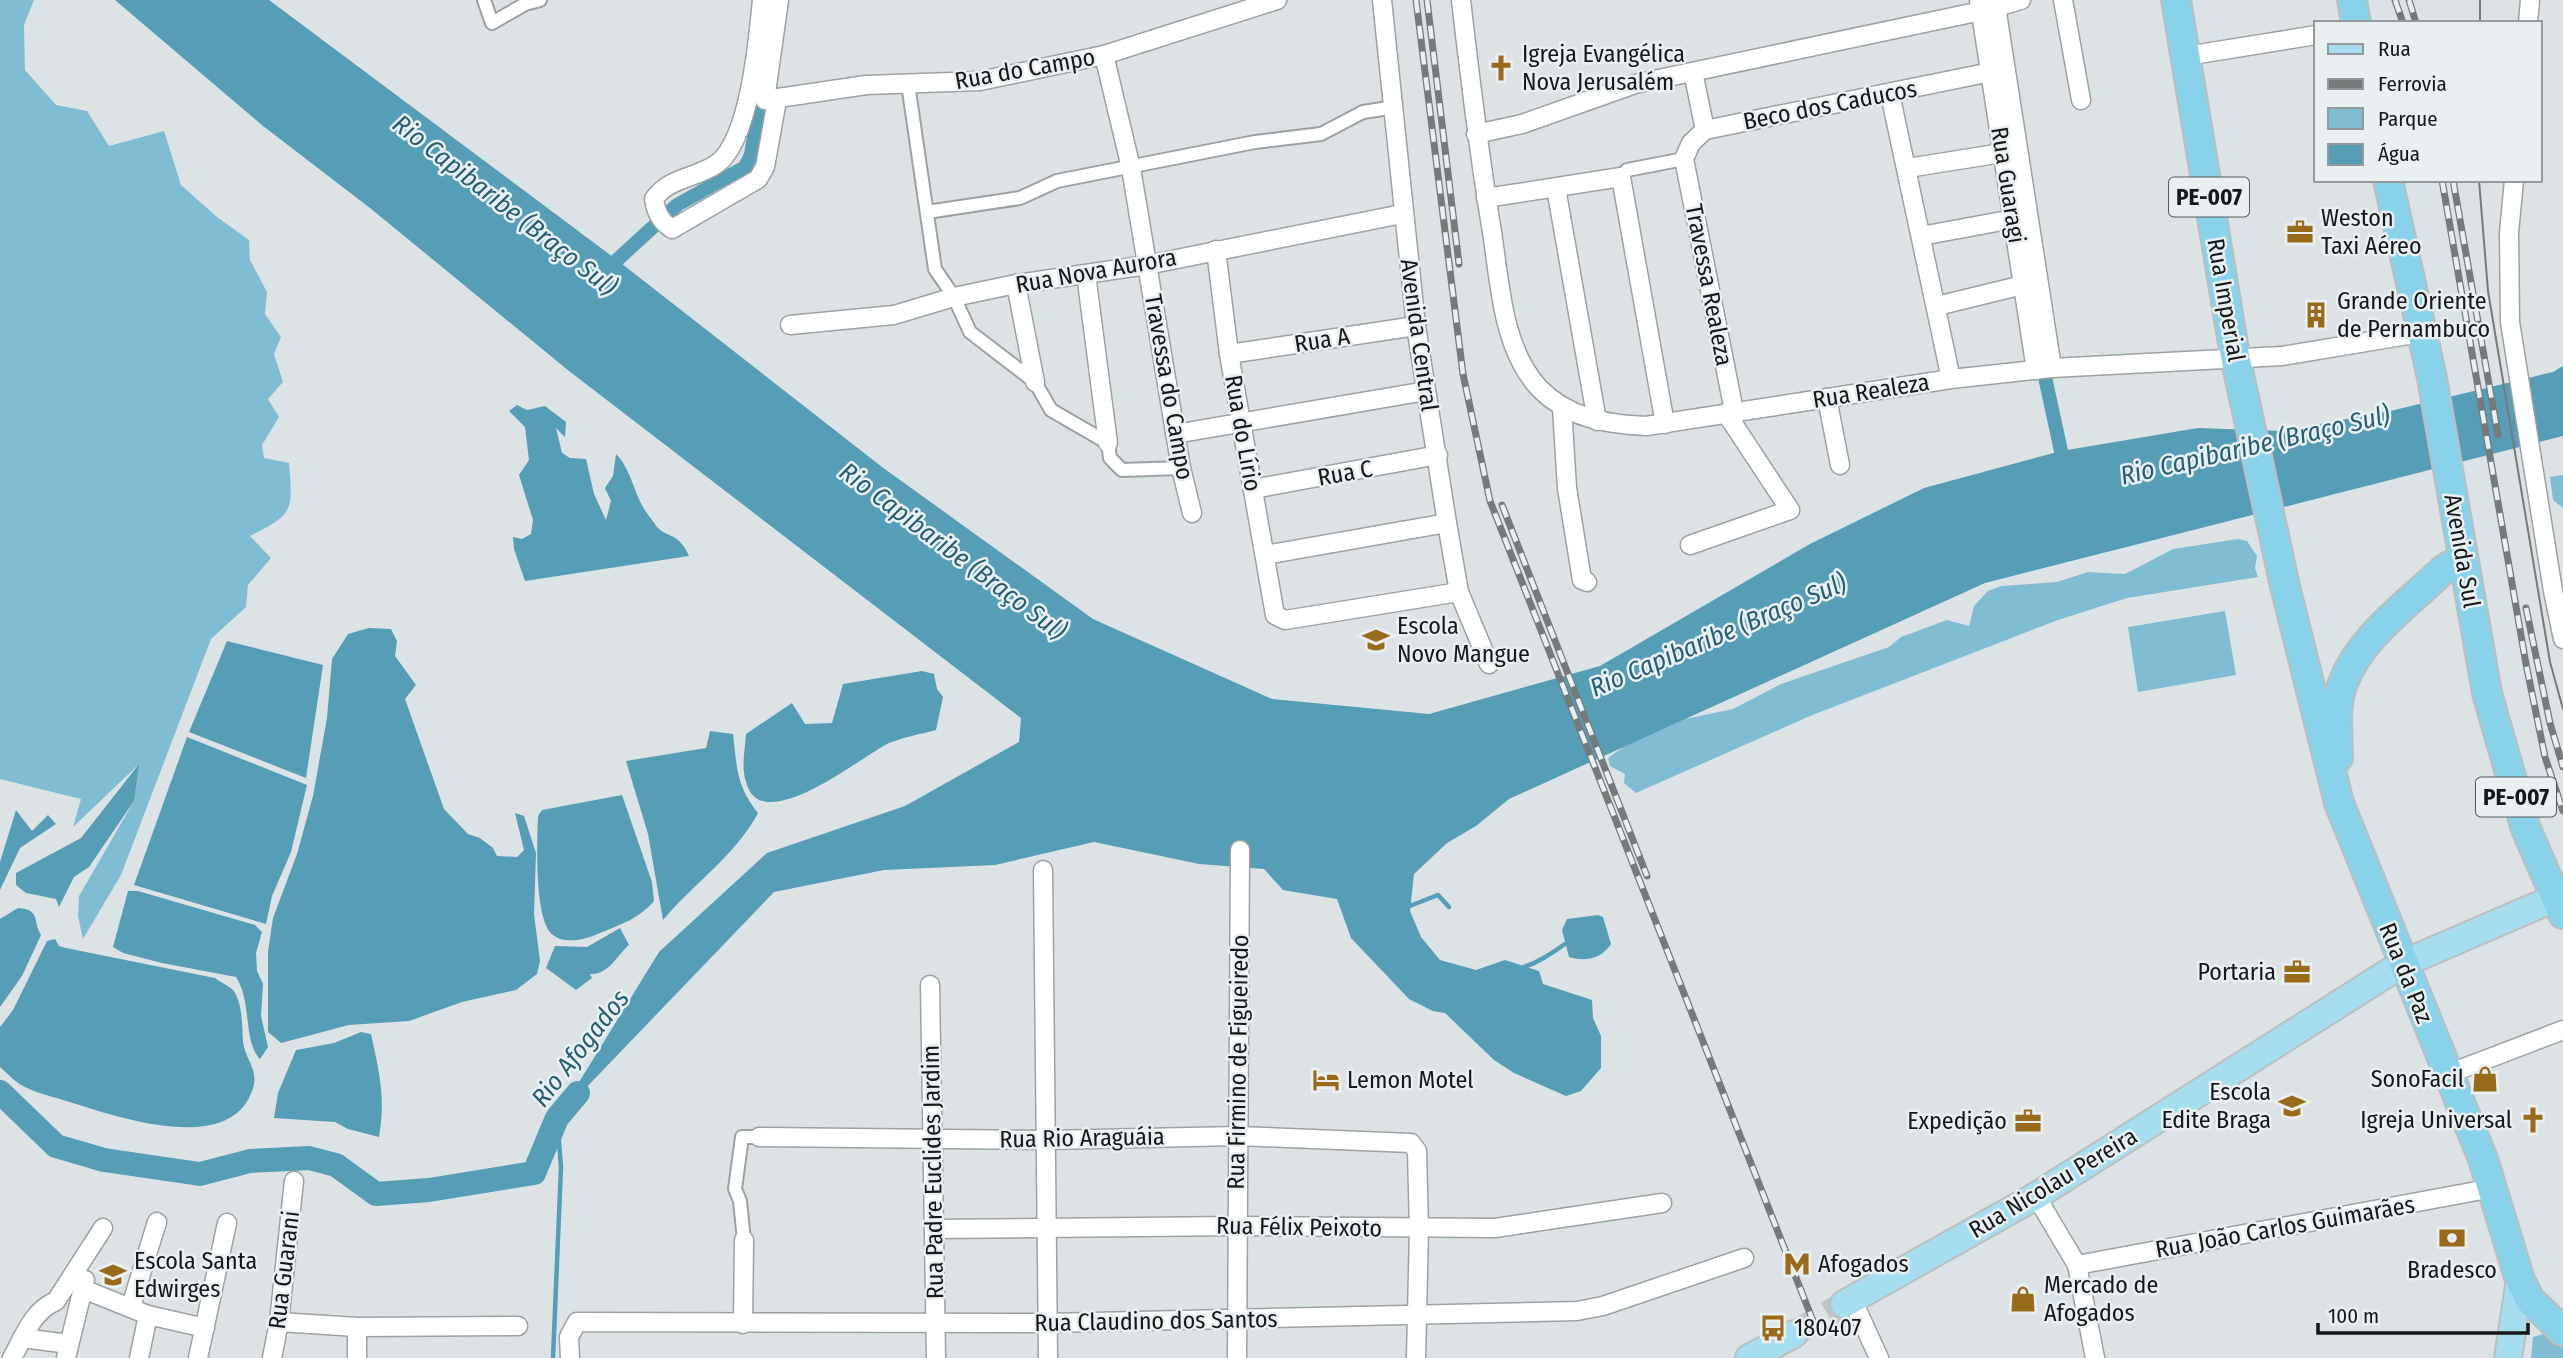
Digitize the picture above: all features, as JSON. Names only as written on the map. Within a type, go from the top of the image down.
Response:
[{"type":"highway","name":"Rua Imperial","points":[[2176,0],[2235,356],[2285,586]]},
{"type":"highway","points":[[2352,0],[2356,21]]},
{"type":"highway","name":"Avenida Sul","points":[[2388,182],[2432,378],[2487,693],[2526,829],[2559,906]]},
{"type":"highway","points":[[2339,803],[2337,716],[2342,684],[2350,667],[2369,642],[2443,570],[2451,565],[2465,568]]},
{"type":"highway","name":"Rua da Paz","points":[[2285,586],[2339,803],[2493,1188],[2520,1280]]},
{"type":"highway","points":[[2520,1280],[2530,1300],[2563,1331]]},
{"type":"main road","name":"Rua Nicolau Pereira","points":[[1848,1301],[2036,1196],[2402,964],[2559,906]]},
{"type":"main road","name":"Rua da Paz","points":[[2508,1358],[2520,1280]]},
{"type":"main road","points":[[1749,1358],[1794,1334]]},
{"type":"street","points":[[484,0],[492,23],[525,4],[540,0]]},
{"type":"street","points":[[762,0],[747,102],[731,149],[717,164],[661,188],[654,199],[661,219],[673,229],[758,179],[765,167],[779,0]]},
{"type":"street","name":"Rua do Campo","points":[[771,100],[866,85],[980,81],[1104,55],[1277,0]]},
{"type":"street","name":"Avenida Central","points":[[1382,0],[1395,107],[1402,214],[1416,326],[1447,523],[1459,592],[1489,664]]},
{"type":"street","points":[[1461,0],[1486,198],[1621,177],[1627,170],[1684,159],[1691,142],[1705,131],[1693,72]]},
{"type":"street","points":[[1476,134],[1522,124],[1635,84],[1988,4],[2021,0]]},
{"type":"street","points":[[2063,0],[2081,100]]},
{"type":"street","points":[[2528,21],[2530,0]]},
{"type":"street","points":[[1988,4],[2044,369]]},
{"type":"street","name":"Rua Guaragi","points":[[1988,4],[1991,72],[2002,153],[2023,285],[2044,369]]},
{"type":"street","points":[[2186,56],[2314,35]]},
{"type":"street","name":"Travessa do Campo","points":[[1104,55],[1131,168],[1181,468],[1192,513]]},
{"type":"street","name":"Beco dos Caducos","points":[[1705,131],[1991,72]]},
{"type":"street","points":[[908,84],[934,270],[954,297],[970,332],[1035,382]]},
{"type":"street","points":[[1890,94],[1908,168],[1951,379]]},
{"type":"street","points":[[927,212],[1020,198],[1057,181],[1255,142],[1321,134],[1363,111],[1395,107]]},
{"type":"street","points":[[1908,168],[2002,153]]},
{"type":"street","name":"Travessa Realeza","points":[[1684,159],[1730,412],[1752,456],[1788,503],[1790,510],[1690,545]]},
{"type":"street","points":[[1621,177],[1665,424]]},
{"type":"street","points":[[2514,182],[2509,233],[2510,322],[2563,639]]},
{"type":"street","points":[[1556,188],[1597,421]]},
{"type":"street","name":"Rua Realeza","points":[[1486,198],[1506,319],[1515,349],[1526,372],[1562,408],[1597,421],[1646,426],[1665,424],[1951,379],[2044,369],[2235,356],[2282,356],[2420,333]]},
{"type":"street","name":"Rua Nova Aurora","points":[[790,325],[894,315],[954,297],[1016,284],[1147,265],[1402,214]]},
{"type":"street","points":[[1922,236],[2013,219]]},
{"type":"street","name":"Rua do Lírio","points":[[1216,250],[1229,354],[1275,615],[1285,620],[1459,592]]},
{"type":"street","points":[[1086,274],[1110,458],[1122,470],[1181,468]]},
{"type":"street","points":[[1016,284],[1035,382],[1051,410],[1108,443]]},
{"type":"street","points":[[1937,306],[2023,285]]},
{"type":"street","name":"Rua A","points":[[1229,354],[1416,326]]},
{"type":"street","points":[[1175,434],[1426,391]]},
{"type":"street","points":[[1828,398],[1840,465]]},
{"type":"street","points":[[1562,408],[1567,488],[1582,580],[1587,582]]},
{"type":"street","name":"Rua C","points":[[1253,489],[1438,456]]},
{"type":"street","points":[[1265,555],[1447,523]]},
{"type":"street","name":"Rua Firmino de Figueiredo","points":[[1237,1358],[1240,850]]},
{"type":"street","points":[[1043,870],[1048,1358]]},
{"type":"street","name":"Rua Padre Euclides Jardim","points":[[930,985],[936,1358]]},
{"type":"street","points":[[2448,1074],[2563,1030]]},
{"type":"street","name":"Rua Rio Araguáia","points":[[759,1138],[1047,1140],[1238,1136],[1404,1141],[1411,1143],[1417,1151],[1419,1228]]},
{"type":"street","points":[[743,1324],[744,1240],[740,1201],[735,1189],[742,1137],[759,1138]]},
{"type":"street","name":"Rua Guarani","points":[[272,1358],[279,1322],[294,1181]]},
{"type":"street","name":"Rua João Carlos Guimarães","points":[[2077,1265],[2493,1188]]},
{"type":"street","points":[[2036,1196],[2077,1265],[2095,1358]]},
{"type":"street","name":"Rua Félix Peixoto","points":[[934,1229],[1236,1226],[1495,1228],[1662,1203]]},
{"type":"street","points":[[139,1358],[140,1311],[157,1222]]},
{"type":"street","points":[[198,1358],[227,1223]]},
{"type":"street","points":[[12,1358],[44,1306],[56,1301],[103,1228]]},
{"type":"street","points":[[1416,1358],[1419,1228]]},
{"type":"street","points":[[22,1338],[67,1351],[90,1249]]},
{"type":"street","name":"Rua Claudino dos Santos","points":[[570,1358],[569,1337],[571,1327],[577,1322],[1047,1323],[1577,1311],[1603,1306],[1744,1258]]},
{"type":"street","points":[[83,1289],[140,1311],[205,1328]]},
{"type":"street","points":[[1848,1301],[1879,1358]]},
{"type":"street","points":[[279,1322],[357,1326],[518,1326]]},
{"type":"street","points":[[357,1326],[357,1358]]},
{"type":"green space","points":[[0,0],[34,0],[24,25],[25,70],[56,105],[87,111],[109,146],[164,131],[181,185],[217,217],[249,240],[250,260],[267,292],[265,314],[281,337],[274,354],[283,382],[268,399],[279,417],[262,445],[264,458],[289,463],[291,492],[288,509],[275,522],[250,536],[271,558],[248,585],[246,607],[211,639],[121,875],[83,939],[78,916],[79,896],[134,801],[138,765],[73,827],[81,799],[0,779]]},
{"type":"green space","points":[[2563,475],[2563,508],[2553,500],[2550,477]]},
{"type":"green space","points":[[2238,539],[2247,541],[2257,556],[2255,568],[2258,577],[2127,598],[2058,620],[1810,716],[1636,793],[1624,783],[1625,774],[1610,766],[1608,758],[1626,745],[1685,719],[1733,709],[1781,684],[1889,647],[1901,637],[1947,620],[1969,626],[1974,606],[1988,591],[2001,586],[2057,582],[2088,572],[2125,574],[2173,549]]},
{"type":"green space","points":[[2225,611],[2236,675],[2138,692],[2128,627]]},
{"type":"green space","points":[[2544,1334],[2563,1344],[2563,1358],[2531,1358],[2533,1337]]},
{"type":"water","name":"Rio Capibaribe (Braço Sul)","points":[[115,0],[269,0],[617,260],[882,467],[1093,619],[1272,699],[1429,714],[1600,666],[1810,544],[1924,488],[2061,451],[2198,428],[2282,431],[2390,411],[2553,372],[2563,366],[2563,436],[1985,583],[1509,799],[1476,826],[1447,843],[1414,874],[1410,911],[1421,937],[1440,960],[1476,970],[1505,960],[1539,971],[1543,984],[1592,1000],[1593,1018],[1601,1036],[1601,1068],[1581,1091],[1566,1096],[1514,1073],[1494,1060],[1445,1013],[1433,1011],[1409,999],[1351,938],[1337,899],[1283,890],[1264,869],[1199,864],[1094,842],[995,865],[884,870],[774,892],[557,1118],[659,952],[767,853],[905,806],[1019,742],[1021,718],[569,371],[370,208],[263,126]]},
{"type":"water","points":[[517,405],[527,410],[545,406],[566,422],[565,437],[556,428],[562,453],[570,458],[586,459],[594,494],[606,520],[611,501],[605,488],[613,476],[616,454],[625,466],[647,513],[658,528],[681,542],[689,556],[525,581],[514,549],[513,537],[522,539],[531,534],[533,520],[519,475],[529,460],[525,427],[509,411]]},
{"type":"water","points":[[369,628],[391,629],[397,641],[395,656],[416,685],[405,699],[444,809],[468,834],[480,838],[493,848],[497,856],[517,857],[524,850],[515,813],[524,816],[536,853],[534,914],[540,961],[537,974],[516,990],[462,1002],[409,1021],[349,1025],[281,1043],[268,1032],[268,952],[273,918],[297,854],[313,796],[327,718],[332,659],[348,634]]},
{"type":"water","points":[[227,641],[323,665],[306,778],[189,732]]},
{"type":"water","points":[[922,671],[934,674],[937,689],[943,697],[936,730],[889,743],[813,789],[791,798],[771,802],[755,797],[745,776],[746,734],[792,703],[805,724],[832,723],[843,684]]},
{"type":"water","points":[[710,731],[733,734],[741,785],[758,813],[738,843],[663,920],[648,834],[626,761],[706,748]]},
{"type":"water","points":[[187,737],[307,785],[291,852],[272,896],[266,924],[134,885]]},
{"type":"water","points":[[139,764],[134,801],[89,867],[74,877],[59,907],[56,899],[26,893],[16,885],[16,873],[81,838]]},
{"type":"water","points":[[622,795],[652,882],[654,901],[636,916],[595,935],[576,940],[558,938],[547,927],[540,898],[538,816],[542,810]]},
{"type":"water","points":[[16,810],[32,831],[48,815],[56,824],[20,848],[0,890],[0,862]]},
{"type":"water","points":[[128,891],[138,891],[255,925],[262,932],[256,953],[257,971],[263,984],[261,1016],[268,1047],[260,1059],[251,1042],[244,998],[236,977],[162,963],[123,953],[113,947]]},
{"type":"water","points":[[18,908],[33,913],[41,935],[22,976],[0,1007],[0,919]]},
{"type":"water","points":[[1598,915],[1603,917],[1611,944],[1603,953],[1593,958],[1569,957],[1562,930],[1567,919]]},
{"type":"water","points":[[620,928],[629,945],[608,968],[590,974],[592,978],[576,990],[546,968],[555,946],[587,947]]},
{"type":"water","points":[[55,939],[59,946],[66,948],[215,978],[233,990],[240,1008],[244,1048],[254,1076],[253,1088],[241,1109],[223,1121],[200,1127],[147,1123],[37,1092],[22,1085],[0,1067],[0,1027],[13,1010],[47,941]]},
{"type":"water","points":[[361,1032],[371,1034],[379,1073],[382,1110],[379,1137],[348,1129],[335,1122],[274,1118],[278,1093],[296,1050],[334,1043]]},
{"type":"waterway","name":"Rio Capibaribe (Braço Sul)","points":[[611,275],[617,260],[677,205],[745,167],[751,155],[762,89]]},
{"type":"waterway","points":[[2045,377],[2061,451]]},
{"type":"waterway","points":[[1407,907],[1438,895],[1449,907]]},
{"type":"waterway","points":[[1524,967],[1565,944]]},
{"type":"waterway","name":"Rio Afogados","points":[[0,1092],[56,1146],[104,1160],[200,1174],[250,1161],[309,1158],[336,1165],[376,1194],[429,1190],[534,1173],[557,1118],[578,1093]]},
{"type":"waterway","points":[[553,1358],[561,1167],[557,1118]]},
{"type":"tunnel","points":[[1794,1334],[1844,1304]]},
{"type":"tram line","points":[[2480,0],[2480,21]]},
{"type":"tram line","points":[[2479,182],[2488,291],[2550,662],[2563,709]]},
{"type":"railway","points":[[1416,0],[1463,374],[1490,501],[1817,1331]]},
{"type":"railway","points":[[1427,0],[1459,264]]},
{"type":"railway","points":[[2395,0],[2402,21]]},
{"type":"railway","points":[[2409,0],[2415,21]]},
{"type":"railway","points":[[2442,182],[2526,664],[2545,757],[2563,811]]},
{"type":"railway","points":[[2453,182],[2498,435]]},
{"type":"railway","points":[[1502,505],[1647,876]]},
{"type":"railway","points":[[2526,608],[2550,723],[2563,767]]},
{"type":"place","name":"Igreja Evangélica Nova Jerusalém","points":[[1501,68]]},
{"type":"place","name":"Weston Taxi Aéreo","points":[[2300,232]]},
{"type":"place","name":"Grande Oriente de Pernambuco","points":[[2316,315]]},
{"type":"place","name":"Escola Novo Mangue","points":[[1376,640]]},
{"type":"place","name":"Portaria","points":[[2297,972]]},
{"type":"place","name":"SonoFacil","points":[[2485,1079]]},
{"type":"place","name":"Lemon Motel","points":[[1326,1080]]},
{"type":"place","name":"Escola Edite Braga","points":[[2292,1106]]},
{"type":"place","name":"Igreja Universal","points":[[2533,1120]]},
{"type":"place","name":"Expedição","points":[[2028,1121]]},
{"type":"place","name":"Bradesco","points":[[2452,1238]]},
{"type":"place","name":"Afogados","points":[[1797,1264]]},
{"type":"place","name":"Escola Santa Edwirges","points":[[113,1275]]},
{"type":"place","name":"Mercado de Afogados","points":[[2023,1299]]},
{"type":"place","name":"180407","points":[[1773,1328]]}]
